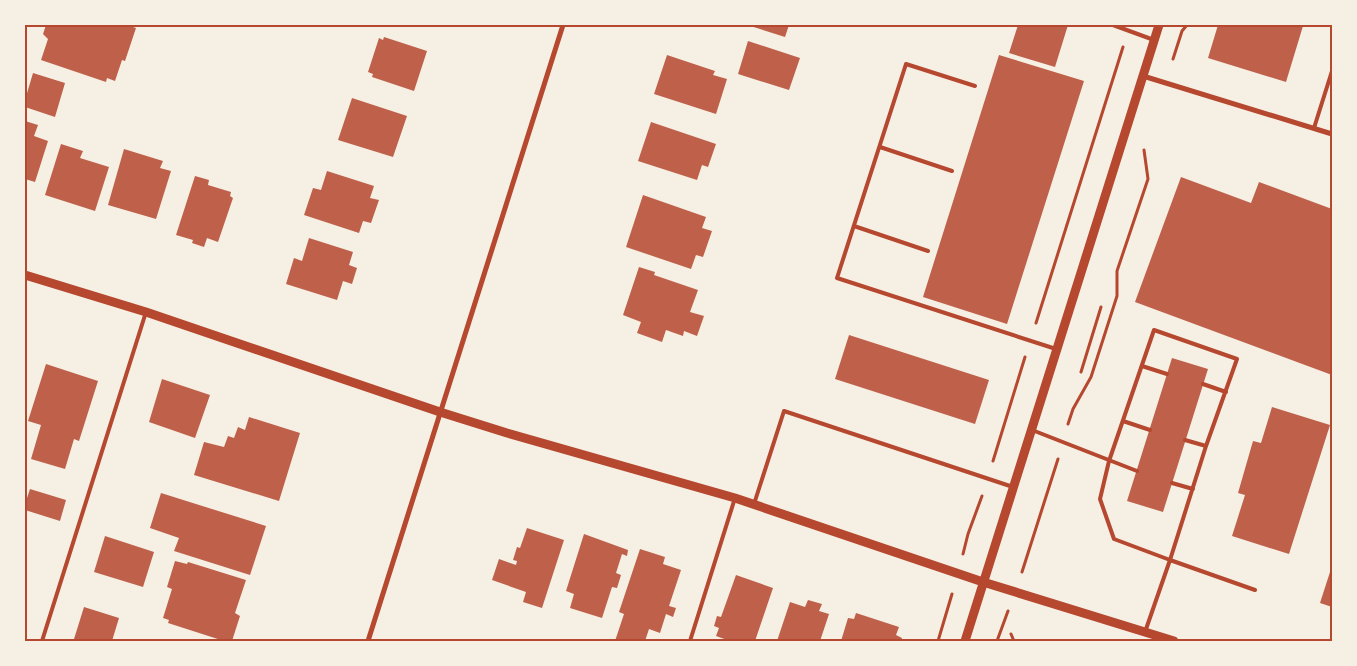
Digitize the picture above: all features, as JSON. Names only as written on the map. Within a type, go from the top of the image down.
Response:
[{"type":"street","points":[[368,641],[563,25]]},
{"type":"street","points":[[965,641],[982,582],[1032,430],[1159,25]]},
{"type":"street","points":[[1143,76],[1332,134]]},
{"type":"street","points":[[25,275],[146,312],[440,412],[735,498],[982,582],[1174,641]]},
{"type":"lane","points":[[1113,25],[1154,40]]},
{"type":"lane","points":[[975,86],[906,64],[837,278],[1056,349]]},
{"type":"lane","points":[[1314,128],[1332,71]]},
{"type":"lane","points":[[880,147],[952,171]]},
{"type":"lane","points":[[854,226],[928,251]]},
{"type":"lane","points":[[42,641],[146,312]]},
{"type":"lane","points":[[1145,632],[1170,560],[1206,446],[1237,359],[1154,330],[1109,460],[1100,499],[1114,539],[1170,560],[1255,590]]},
{"type":"lane","points":[[1142,366],[1167,374]]},
{"type":"lane","points":[[1203,384],[1226,392]]},
{"type":"lane","points":[[754,504],[784,411],[1013,487]]},
{"type":"lane","points":[[1123,421],[1150,430]]},
{"type":"lane","points":[[1032,430],[1136,471]]},
{"type":"lane","points":[[1185,440],[1206,446]]},
{"type":"lane","points":[[1172,483],[1193,489]]},
{"type":"lane","points":[[690,641],[735,498]]},
{"type":"path","points":[[1176,50],[1182,31],[1187,25]]},
{"type":"path","points":[[1036,323],[1124,46]]},
{"type":"path","points":[[1073,409],[1091,377],[1117,296],[1117,271],[1148,179],[1143,153],[1144,147]]},
{"type":"path","points":[[1081,372],[1102,307]]},
{"type":"path","points":[[993,462],[1024,363]]},
{"type":"path","points":[[1027,558],[1057,462]]},
{"type":"path","points":[[968,534],[981,496]]},
{"type":"path","points":[[938,641],[948,610]]},
{"type":"path","points":[[997,641],[1001,631]]},
{"type":"path","points":[[1011,634],[1014,641]]},
{"type":"building","points":[[46,25],[127,25],[136,28],[125,61],[122,60],[115,81],[107,78],[106,82],[41,60],[48,39],[43,34]]},
{"type":"building","points":[[747,25],[789,25],[785,37]]},
{"type":"building","points":[[1018,25],[1068,25],[1055,67],[1009,53]]},
{"type":"building","points":[[1218,25],[1303,26],[1286,82],[1208,58]]},
{"type":"building","points":[[384,37],[427,51],[414,91],[372,77],[373,74],[368,72],[379,38],[383,40]]},
{"type":"building","points":[[748,41],[800,58],[789,90],[738,74]]},
{"type":"building","points":[[667,55],[715,71],[713,75],[727,79],[716,114],[654,94]]},
{"type":"building","points":[[999,55],[1084,81],[1007,324],[923,297]]},
{"type":"building","points":[[33,73],[65,83],[55,117],[25,107],[25,100]]},
{"type":"building","points":[[352,98],[407,116],[393,157],[338,140]]},
{"type":"building","points":[[25,121],[38,125],[34,136],[48,141],[35,182],[25,179]]},
{"type":"building","points":[[651,122],[716,144],[708,167],[702,165],[697,180],[638,161]]},
{"type":"building","points":[[61,144],[83,151],[80,158],[109,167],[95,211],[45,195]]},
{"type":"building","points":[[124,149],[163,161],[160,168],[171,171],[156,219],[108,205]]},
{"type":"building","points":[[327,171],[374,186],[370,198],[379,200],[371,223],[363,221],[359,233],[304,215],[313,188],[321,190]]},
{"type":"building","points":[[195,176],[209,180],[208,185],[231,192],[230,196],[233,198],[218,242],[207,238],[204,247],[192,243],[193,240],[176,235]]},
{"type":"building","points":[[1181,177],[1251,203],[1259,182],[1332,209],[1332,375],[1135,302]]},
{"type":"building","points":[[643,195],[706,217],[702,228],[712,231],[703,257],[696,255],[691,269],[626,247]]},
{"type":"building","points":[[309,238],[353,252],[349,265],[357,268],[352,284],[343,281],[337,300],[286,284],[294,258],[302,261]]},
{"type":"building","points":[[639,267],[655,272],[654,275],[698,290],[690,312],[704,316],[697,336],[684,331],[683,336],[666,330],[662,342],[637,333],[641,322],[623,315]]},
{"type":"building","points":[[849,335],[989,380],[975,424],[835,379]]},
{"type":"building","points":[[1172,358],[1208,369],[1163,512],[1127,501]]},
{"type":"building","points":[[46,364],[98,381],[79,441],[74,439],[65,469],[31,459],[41,425],[28,421]]},
{"type":"building","points":[[162,379],[210,395],[195,438],[149,422]]},
{"type":"building","points":[[1272,407],[1330,425],[1289,554],[1232,536],[1245,495],[1238,493],[1253,441],[1261,443]]},
{"type":"building","points":[[249,417],[300,433],[279,501],[194,475],[204,442],[224,447],[228,436],[234,438],[238,427],[245,430]]},
{"type":"building","points":[[30,489],[66,500],[60,521],[25,510]]},
{"type":"building","points":[[161,493],[266,526],[250,575],[174,551],[179,538],[150,528]]},
{"type":"building","points":[[527,528],[564,540],[542,608],[523,602],[526,592],[492,580],[499,559],[516,565],[517,561],[513,560],[517,547],[520,548]]},
{"type":"building","points":[[584,534],[628,550],[627,556],[622,554],[616,573],[621,575],[617,588],[612,587],[602,618],[570,608],[574,594],[566,591]]},
{"type":"building","points":[[105,536],[154,552],[143,587],[94,572]]},
{"type":"building","points":[[640,549],[665,557],[663,564],[681,570],[669,606],[676,608],[673,617],[666,614],[660,633],[649,629],[645,641],[615,641],[624,614],[619,612]]},
{"type":"building","points":[[175,561],[187,564],[188,562],[246,580],[235,613],[240,616],[232,641],[224,641],[168,623],[169,620],[163,618],[172,589],[167,587]]},
{"type":"building","points":[[1330,572],[1332,573],[1332,607],[1320,603]]},
{"type":"building","points":[[736,575],[773,588],[755,641],[730,641],[716,636],[719,628],[714,626],[717,616],[721,617]]},
{"type":"building","points":[[808,600],[822,604],[819,611],[829,614],[820,641],[777,641],[790,602],[805,607]]},
{"type":"building","points":[[84,607],[119,618],[112,641],[80,641],[74,639]]},
{"type":"building","points":[[856,613],[899,627],[896,635],[902,638],[901,641],[841,641],[848,618],[854,619]]}]
